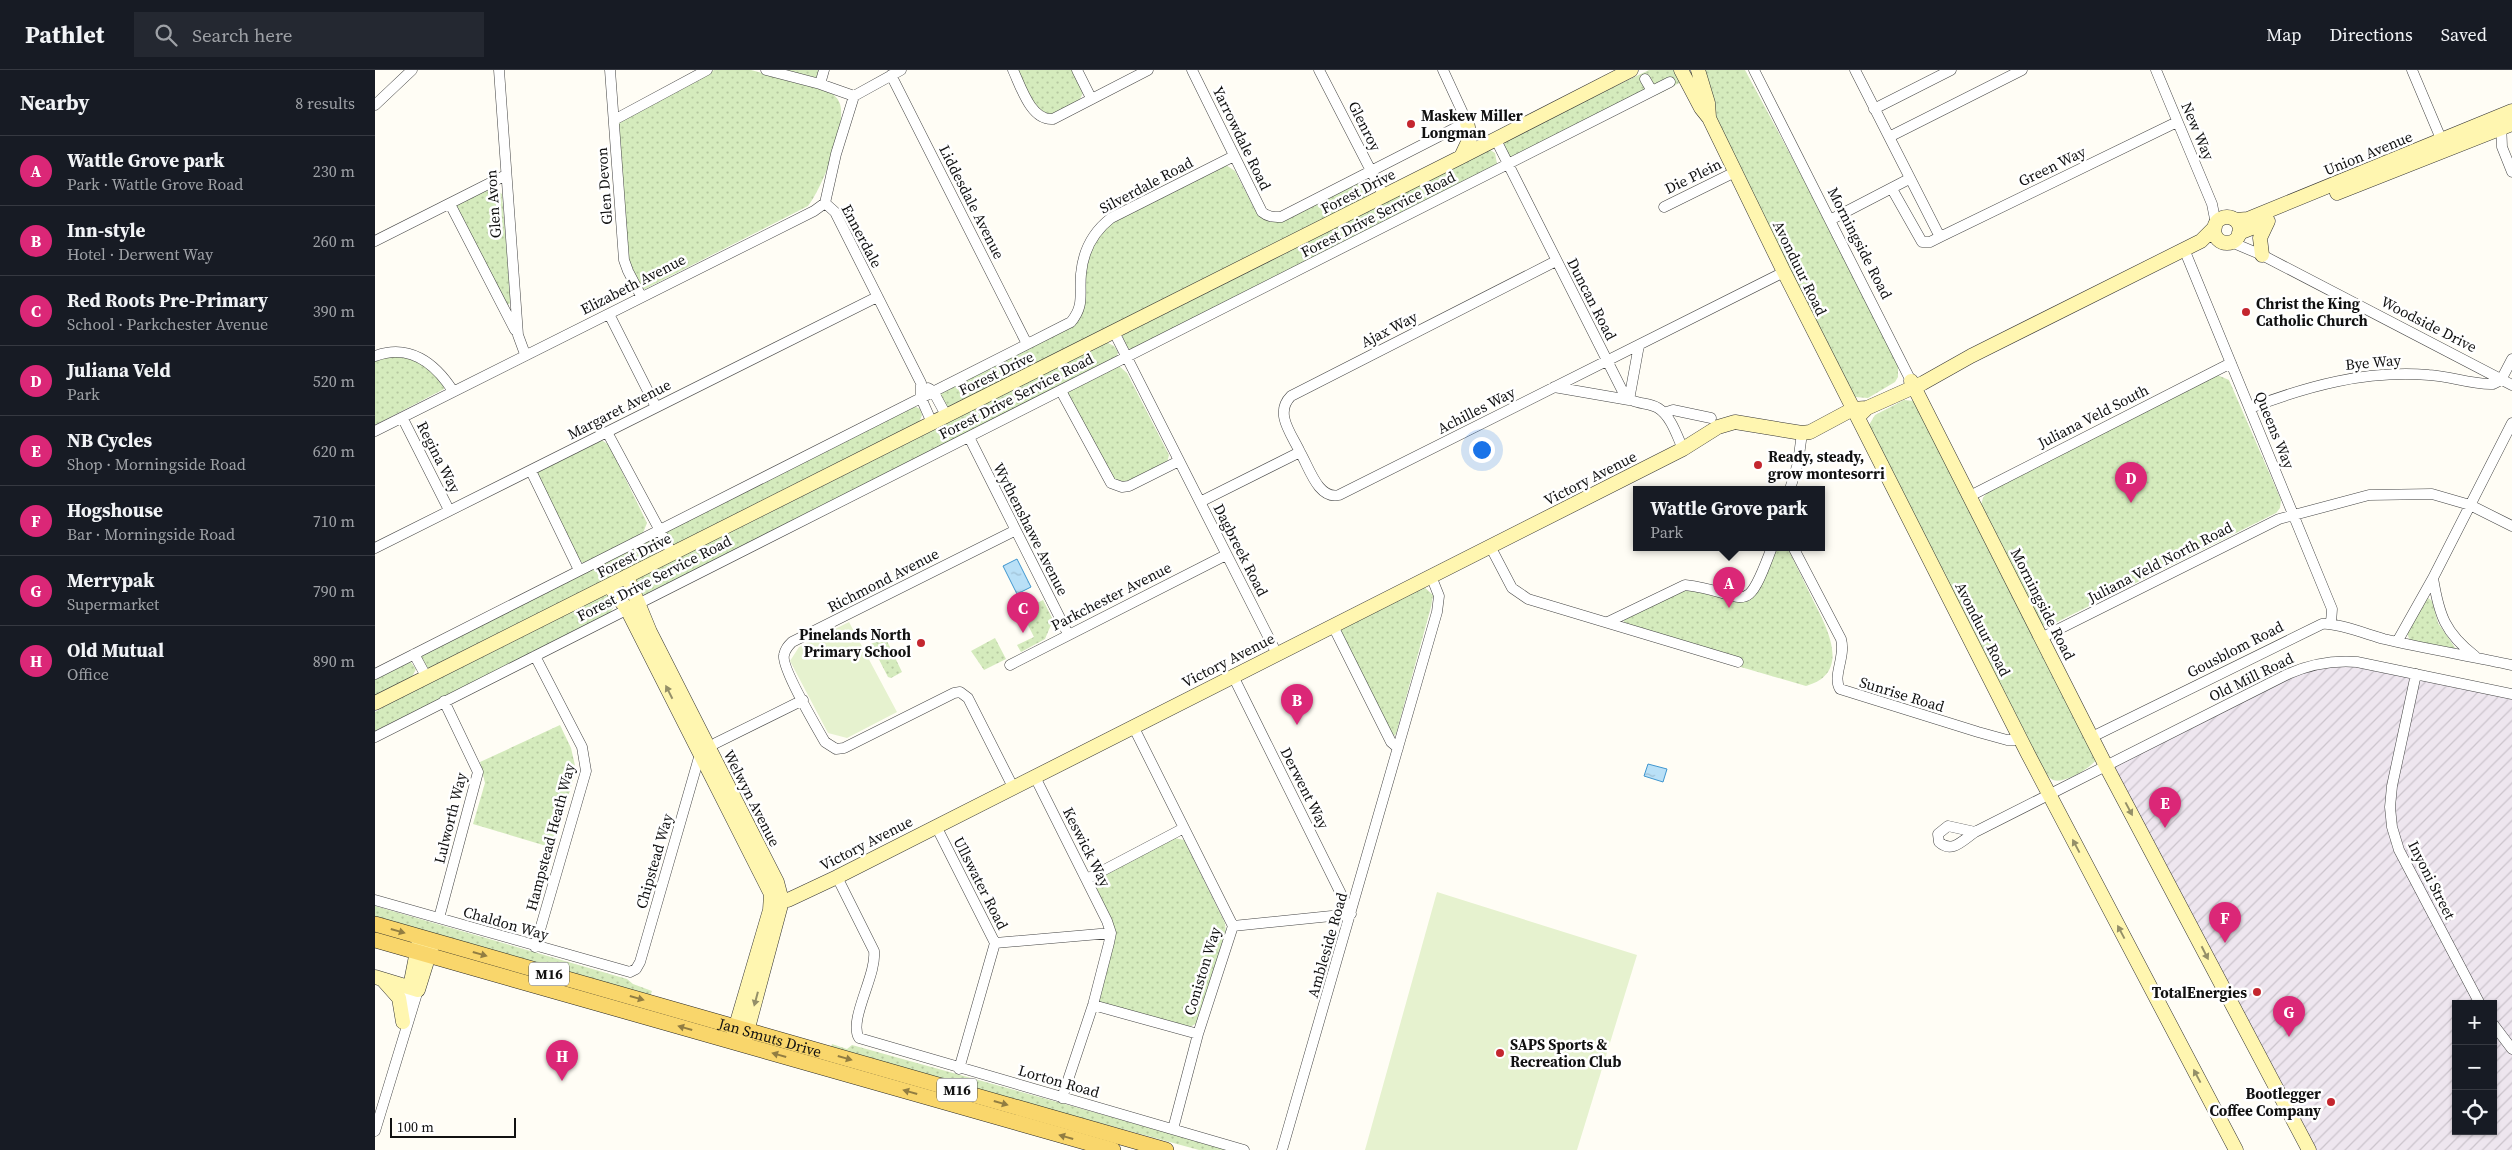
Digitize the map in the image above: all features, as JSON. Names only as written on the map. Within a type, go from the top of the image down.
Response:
[{"type":"main road","name":"Jan Smuts Drive","points":[[375,924],[1166,1150]]},
{"type":"main road","name":"Jan Smuts Drive","points":[[375,940],[1113,1150]]},
{"type":"street","points":[[375,105],[411,70]]},
{"type":"street","name":"Glen Avon","points":[[499,70],[518,336]]},
{"type":"street","name":"Glen Devon","points":[[610,70],[624,260],[627,271],[641,296]]},
{"type":"street","points":[[614,120],[707,70]]},
{"type":"street","points":[[766,70],[820,84],[854,96],[896,72]]},
{"type":"street","points":[[820,84],[823,70]]},
{"type":"street","points":[[1013,70],[1039,117],[1053,119],[1148,70]]},
{"type":"street","points":[[1077,70],[1091,98]]},
{"type":"street","name":"Yarrowdale Road","points":[[1192,70],[1262,212],[1267,217],[1281,217],[1371,172]]},
{"type":"street","name":"Glenroy","points":[[1319,70],[1384,196]]},
{"type":"street","points":[[1443,70],[1467,122],[1471,138],[1461,158]]},
{"type":"street","name":"Forest Drive","points":[[375,703],[1461,158],[1631,70]]},
{"type":"street","name":"Avonduur Road","points":[[1681,70],[1701,108],[1709,118],[1784,272],[1859,412],[2021,740],[2236,1150]]},
{"type":"street","name":"Avonduur Road","points":[[1698,70],[1708,103],[1709,118]]},
{"type":"street","name":"Morningside Road","points":[[1754,70],[2106,766],[2309,1150]]},
{"type":"street","points":[[1855,70],[1940,237]]},
{"type":"street","points":[[1874,108],[1951,70]]},
{"type":"street","points":[[1889,137],[2022,70]]},
{"type":"street","name":"New Way","points":[[2157,70],[2212,204],[2227,230]]},
{"type":"street","points":[[2412,70],[2439,134],[2437,148]]},
{"type":"street","name":"Liddesdale Avenue","points":[[896,72],[1026,342]]},
{"type":"street","points":[[1645,79],[1653,91]]},
{"type":"street","name":"Forest Drive Service Road","points":[[375,737],[1671,82]]},
{"type":"street","name":"Ennerdale","points":[[854,96],[836,154],[825,203],[835,212],[921,383],[921,398],[932,423]]},
{"type":"street","points":[[2502,147],[2507,120]]},
{"type":"street","name":"Union Avenue","points":[[1859,412],[1912,385],[1954,368],[1971,356],[2201,241],[2267,217],[2507,120]]},
{"type":"street","points":[[1371,172],[1467,122]]},
{"type":"street","name":"Green Way","points":[[1892,189],[1921,242],[1930,242],[2177,122]]},
{"type":"street","points":[[2481,130],[2502,147],[2512,172]]},
{"type":"street","name":"Duncan Road","points":[[1496,140],[1607,361],[1629,400]]},
{"type":"street","name":"Silverdale Road","points":[[1026,342],[1071,322],[1079,313],[1083,262],[1092,236],[1098,228],[1111,218],[1234,156]]},
{"type":"street","name":"Die Plein","points":[[1664,207],[1735,172]]},
{"type":"street","points":[[375,242],[507,175]]},
{"type":"street","points":[[1831,220],[1909,179]]},
{"type":"street","name":"Elizabeth Avenue","points":[[375,431],[403,419],[525,354],[814,211],[825,203]]},
{"type":"street","name":"Glen Avon","points":[[450,204],[518,336],[525,354]]},
{"type":"street","points":[[2257,253],[2267,217]]},
{"type":"street","name":"Woodside Drive","points":[[2227,230],[2257,253],[2512,385]]},
{"type":"street","name":"Queens Way","points":[[2184,249],[2332,609],[2331,623]]},
{"type":"street","name":"Ajax Way","points":[[1300,452],[1283,417],[1285,402],[1291,396],[1556,261]]},
{"type":"street","name":"Achilles Way","points":[[1300,452],[1323,492],[1328,495],[1339,495],[1784,272]]},
{"type":"street","name":"Margaret Avenue","points":[[375,548],[877,297]]},
{"type":"street","points":[[609,314],[656,407]]},
{"type":"street","name":"Dagbreek Road","points":[[1114,332],[1277,654]]},
{"type":"street","points":[[375,674],[921,398],[1026,342]]},
{"type":"street","points":[[1629,400],[1639,345]]},
{"type":"street","points":[[375,356],[385,352],[401,351],[417,356],[442,374],[453,391]]},
{"type":"street","points":[[2501,380],[2512,359]]},
{"type":"street","name":"Juliana Veld South","points":[[1970,496],[2231,363]]},
{"type":"street","name":"Bye Way","points":[[2250,408],[2296,391],[2350,378],[2429,375],[2487,384],[2501,380]]},
{"type":"street","name":"Ennerdale","points":[[921,383],[933,391],[946,415]]},
{"type":"street","points":[[1554,387],[1653,406],[1664,413],[1683,449]]},
{"type":"street","points":[[1061,391],[1111,483],[1122,487],[1129,486],[1179,461]]},
{"type":"street","points":[[1664,413],[1673,410],[1711,418]]},
{"type":"street","name":"Victory Avenue","points":[[777,901],[799,894],[837,877],[1683,449],[1718,427],[1735,422],[1801,437],[1823,436],[1859,412]]},
{"type":"street","name":"Regina Way","points":[[403,419],[449,510]]},
{"type":"street","points":[[2397,642],[2433,578],[2512,424]]},
{"type":"street","points":[[607,432],[672,553]]},
{"type":"street","name":"Wythenshawe Avenue","points":[[969,437],[1068,634]]},
{"type":"street","points":[[1791,486],[1798,463],[1801,437]]},
{"type":"street","points":[[1200,502],[1300,452]]},
{"type":"street","points":[[531,471],[579,570]]},
{"type":"street","name":"Juliana Veld North Road","points":[[2041,638],[2279,519],[2351,499],[2391,494],[2432,494],[2470,504],[2512,526]]},
{"type":"street","name":"Richmond Avenue","points":[[803,700],[784,663],[783,656],[786,648],[792,642],[1015,531]]},
{"type":"street","points":[[1490,546],[1506,580],[1519,595],[1738,662]]},
{"type":"street","points":[[1608,622],[1685,585],[1698,586],[1731,597],[1741,598],[1751,594],[1758,585],[1771,551]]},
{"type":"street","name":"Sunrise Road","points":[[1795,551],[1841,639],[1843,658],[1837,679],[1840,690],[1978,732],[2007,740],[2021,740]]},
{"type":"street","name":"Parkchester Avenue","points":[[1010,665],[1226,555]]},
{"type":"street","name":"Welwyn Avenue","points":[[627,576],[632,606],[777,901]]},
{"type":"street","name":"Ambleside Road","points":[[1282,1150],[1439,604],[1439,596],[1431,576]]},
{"type":"street","points":[[2433,578],[2442,620],[2451,635],[2477,658]]},
{"type":"street","name":"Welwyn Avenue","points":[[609,586],[632,606]]},
{"type":"street","points":[[2331,623],[2349,630],[2397,642],[2512,665]]},
{"type":"street","name":"Gousblom Road","points":[[2092,738],[2313,626],[2331,623]]},
{"type":"street","points":[[1333,626],[1391,742],[1398,748]]},
{"type":"street","points":[[414,654],[427,678]]},
{"type":"street","name":"Hampstead Heath Way","points":[[535,656],[582,747],[586,771],[535,947]]},
{"type":"street","name":"Old Mill Road","points":[[1975,832],[2306,667],[2346,662],[2512,694]]},
{"type":"street","name":"Inyoni Street","points":[[2416,674],[2392,786],[2391,827],[2399,850],[2478,1000]]},
{"type":"street","name":"Derwent Way","points":[[1233,676],[1351,914]]},
{"type":"street","points":[[704,751],[803,700],[825,742],[836,749],[843,748],[954,692],[965,694],[968,698],[1013,787]]},
{"type":"street","name":"Lulworth Way","points":[[439,918],[478,772],[444,701]]},
{"type":"street","name":"Coniston Way","points":[[1133,726],[1233,926],[1198,1034],[1173,1129]]},
{"type":"street","name":"Welwyn Avenue","points":[[704,751],[777,882],[777,901],[737,1043]]},
{"type":"street","name":"Chipstead Way","points":[[630,972],[636,969],[640,962],[704,751]]},
{"type":"street","name":"Keswick Way","points":[[1035,776],[1087,879],[1111,933]]},
{"type":"street","name":"Ullswater Road","points":[[936,826],[995,943],[959,1069]]},
{"type":"street","points":[[1087,879],[1184,828]]},
{"type":"street","name":"Lorton Road","points":[[837,877],[874,951],[874,963],[856,1026],[859,1038],[866,1042],[1244,1150]]},
{"type":"street","points":[[777,882],[787,892],[799,894]]},
{"type":"street","name":"Chaldon Way","points":[[375,900],[535,947],[630,972]]},
{"type":"street","points":[[1233,926],[1351,914]]},
{"type":"street","points":[[995,943],[1111,933],[1093,1004],[1062,1098]]},
{"type":"street","points":[[375,1131],[402,1045],[427,939]]},
{"type":"street","points":[[378,978],[414,988]]},
{"type":"street","points":[[378,978],[391,986],[399,998],[403,1022],[402,1045]]},
{"type":"street","points":[[403,1022],[414,988]]},
{"type":"street","points":[[1093,1004],[1198,1034]]},
{"type":"street","points":[[2497,1029],[2512,1049]]},
{"type":"shaded area","points":[[2336,661],[2512,694],[2512,1150],[2309,1150],[2106,766],[2288,674]]},
{"type":"green space","points":[[714,70],[751,70],[830,92],[840,104],[841,114],[837,142],[832,157],[820,186],[808,206],[645,289],[640,289],[629,273],[618,125],[622,119]]},
{"type":"green space","points":[[774,70],[822,70],[817,78]]},
{"type":"green space","points":[[1015,70],[1073,70],[1084,91],[1079,101],[1048,116],[1037,111]]},
{"type":"green space","points":[[1649,70],[1675,70],[1681,82],[1657,95],[1654,87],[1510,158],[1504,145],[1506,139]]},
{"type":"green space","points":[[1700,70],[1745,70],[1827,223],[1898,364],[1898,377],[1895,382],[1868,398],[1855,397],[1849,392],[1717,125]]},
{"type":"green space","points":[[1487,148],[1495,153],[1497,164],[1133,350],[1125,347],[1121,340],[1125,331]]},
{"type":"green space","points":[[1226,165],[1235,171],[1255,210],[1270,220],[1362,179],[1369,182],[1372,188],[1368,197],[948,407],[944,406],[938,395],[1076,319],[1081,264],[1106,225]]},
{"type":"green space","points":[[491,187],[502,194],[511,302],[508,305],[506,305],[455,207],[457,204]]},
{"type":"green space","points":[[1106,342],[1114,346],[1118,352],[1116,359],[644,595],[640,593],[634,582],[636,577]]},
{"type":"green space","points":[[401,354],[429,366],[444,386],[444,389],[375,425],[375,360]]},
{"type":"green space","points":[[1119,366],[1127,373],[1169,455],[1167,463],[1120,486],[1115,484],[1065,394],[1067,390]]},
{"type":"green space","points":[[2215,374],[2229,380],[2281,500],[2280,508],[2276,513],[2049,626],[2042,625],[2037,619],[1981,505],[1983,498],[1988,491]]},
{"type":"green space","points":[[1904,400],[1914,401],[2096,760],[2093,764],[2070,778],[2058,781],[2053,780],[2047,775],[2040,764],[1869,425],[1875,415]]},
{"type":"green space","points":[[912,405],[920,409],[922,415],[919,423],[674,546],[666,535],[666,532]]},
{"type":"green space","points":[[600,439],[609,445],[647,523],[643,533],[584,563],[579,561],[537,472]]},
{"type":"green space","points":[[652,538],[658,542],[659,548],[654,557],[431,669],[424,664],[422,655]]},
{"type":"green space","points":[[1770,551],[1789,551],[1823,620],[1832,647],[1832,659],[1829,670],[1821,680],[1806,686],[1676,648],[1624,622],[1624,619],[1651,604],[1681,591],[1699,590],[1728,599],[1747,599]]},
{"type":"green space","points":[[1423,586],[1433,595],[1431,607],[1396,734],[1393,737],[1339,632],[1341,629]]},
{"type":"green space","points":[[605,595],[610,597],[614,606],[609,615],[375,731],[375,712],[417,687]]},
{"type":"green space","points":[[2428,598],[2432,601],[2438,623],[2456,649],[2410,641],[2407,633]]},
{"type":"green space","points":[[1043,600],[1053,620],[1045,639],[1021,652],[1017,645],[1034,637],[1027,623],[1021,625],[1016,614]]},
{"type":"green space","points":[[849,622],[897,712],[847,738],[828,733],[790,661],[799,647]]},
{"type":"green space","points":[[885,637],[902,672],[891,678],[888,677],[871,644]]},
{"type":"green space","points":[[995,638],[1006,659],[984,670],[971,651]]},
{"type":"green space","points":[[410,661],[416,669],[411,679],[375,699],[375,676]]},
{"type":"green space","points":[[560,725],[571,748],[576,770],[553,848],[473,824],[485,783],[480,762]]},
{"type":"green space","points":[[1174,838],[1184,840],[1225,923],[1226,934],[1197,1023],[1190,1027],[1101,1005],[1098,1000],[1112,940],[1092,882]]},
{"type":"green space","name":"SAPS Sports & Recreation Club","points":[[1437,892],[1637,955],[1577,1150],[1365,1150]]},
{"type":"green space","points":[[375,906],[627,979],[633,984],[652,991],[650,997],[375,920]]},
{"type":"green space","points":[[832,1044],[847,1049],[852,1045],[1230,1150],[1199,1150],[830,1049]]},
{"type":"water","points":[[1017,559],[1031,587],[1017,594],[1003,566]]},
{"type":"water","points":[[1648,764],[1667,769],[1663,782],[1644,776]]},
{"type":"place","name":"Maskew Miller Longman","points":[[1411,124]]},
{"type":"place","name":"Christ the King Catholic Church","points":[[2246,312]]},
{"type":"place","name":"Ready, steady, grow montesorri","points":[[1758,465]]},
{"type":"place","name":"Juliana Veld","points":[[2131,503]]},
{"type":"place","name":"Wattle Grove park","points":[[1729,608]]},
{"type":"place","name":"Red Roots Pre-Primary","points":[[1023,633]]},
{"type":"place","name":"Pinelands North Primary School","points":[[921,643]]},
{"type":"place","name":"Inn-style","points":[[1297,725]]},
{"type":"place","name":"NB Cycles","points":[[2165,828]]},
{"type":"place","name":"Hogshouse","points":[[2225,943]]},
{"type":"place","name":"TotalEnergies","points":[[2257,992]]},
{"type":"place","name":"Merrypak","points":[[2289,1037]]},
{"type":"place","name":"SAPS Sports & Recreation Club","points":[[1500,1053]]},
{"type":"place","name":"Old Mutual","points":[[562,1081]]},
{"type":"place","name":"Bootlegger Coffee Company","points":[[2331,1102]]}]
